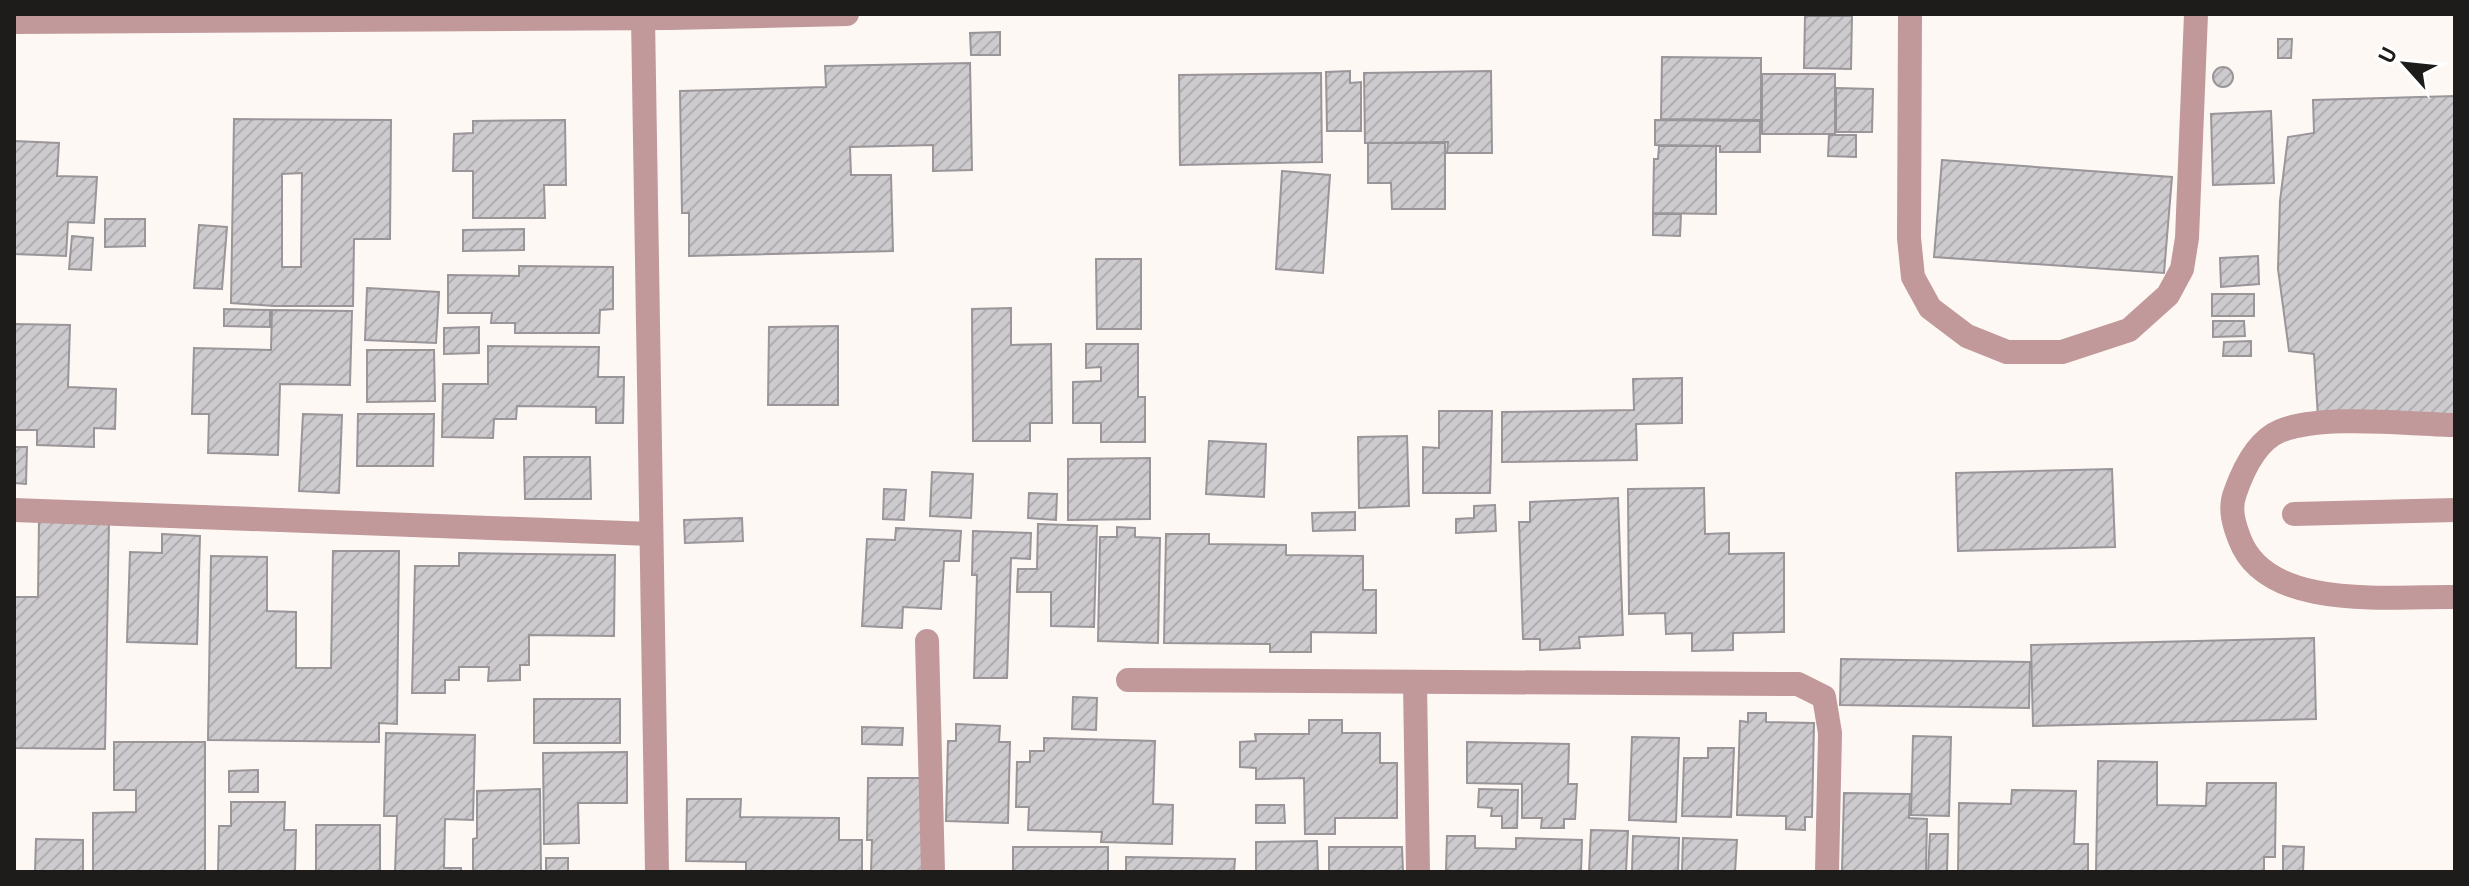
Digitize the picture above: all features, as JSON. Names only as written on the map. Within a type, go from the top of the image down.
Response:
[{"type":"street","points":[[14,22],[847,14]]},
{"type":"street","points":[[1910,14],[1909,238],[1913,277],[1930,308],[1967,336],[2007,352],[2062,352],[2129,330],[2168,295],[2182,269],[2187,238],[2196,14]]},
{"type":"street","points":[[643,18],[657,872]]},
{"type":"street","points":[[2455,425],[2315,421],[2278,432],[2257,449],[2242,475],[2233,498],[2232,521],[2244,552],[2262,570],[2292,587],[2330,596],[2455,597]]},
{"type":"street","points":[[14,510],[651,534]]},
{"type":"street","points":[[2294,514],[2455,510]]},
{"type":"street","points":[[927,641],[933,872]]},
{"type":"street","points":[[1128,680],[1798,684],[1824,697],[1830,733],[1827,872]]},
{"type":"street","points":[[1415,683],[1418,872]]},
{"type":"building","points":[[1805,16],[1852,16],[1851,69],[1804,68]]},
{"type":"building","points":[[1000,32],[1000,55],[971,55],[970,33]]},
{"type":"building","points":[[2278,39],[2292,39],[2291,58],[2278,58]]},
{"type":"building","points":[[1662,57],[1761,58],[1761,120],[1661,119]]},
{"type":"building","points":[[970,63],[972,170],[933,171],[933,145],[850,147],[851,175],[891,175],[893,251],[689,256],[689,213],[682,213],[680,91],[826,87],[825,66]]},
{"type":"building","points":[[2219,67],[2227,67],[2233,77],[2227,87],[2219,87],[2213,81],[2213,73]]},
{"type":"building","points":[[1350,71],[1350,83],[1361,82],[1361,131],[1327,131],[1326,72]]},
{"type":"building","points":[[1491,71],[1492,153],[1447,153],[1448,142],[1365,143],[1364,73]]},
{"type":"building","points":[[1321,73],[1322,162],[1180,165],[1179,75]]},
{"type":"building","points":[[1762,74],[1835,74],[1835,134],[1762,134]]},
{"type":"building","points":[[1836,88],[1873,89],[1872,132],[1836,132]]},
{"type":"building","points":[[2455,96],[2455,417],[2318,417],[2314,354],[2289,351],[2278,269],[2280,201],[2288,137],[2314,133],[2313,100]]},
{"type":"building","points":[[2271,111],[2274,183],[2213,185],[2211,114]]},
{"type":"building","points":[[234,119],[391,120],[390,239],[354,239],[353,306],[231,303]],"holes":[[[302,173],[301,267],[282,267],[282,174]]]},
{"type":"building","points":[[565,120],[566,185],[544,185],[545,218],[473,218],[473,171],[453,171],[454,134],[473,133],[473,121]]},
{"type":"building","points":[[1655,120],[1760,121],[1760,152],[1720,152],[1720,146],[1655,145]]},
{"type":"building","points":[[1829,135],[1856,135],[1856,157],[1828,156]]},
{"type":"building","points":[[14,141],[59,143],[57,176],[97,177],[94,223],[68,222],[66,256],[14,254]]},
{"type":"building","points":[[1368,143],[1445,143],[1445,209],[1392,209],[1391,183],[1368,183]]},
{"type":"building","points":[[1659,146],[1716,146],[1716,214],[1653,213],[1654,159],[1658,159]]},
{"type":"building","points":[[1942,160],[2172,177],[2164,273],[1934,257]]},
{"type":"building","points":[[1282,171],[1330,175],[1323,273],[1276,269]]},
{"type":"building","points":[[1653,214],[1681,214],[1680,236],[1653,235]]},
{"type":"building","points":[[105,219],[145,219],[145,246],[105,247]]},
{"type":"building","points":[[199,225],[227,227],[222,289],[194,288]]},
{"type":"building","points":[[524,229],[524,250],[463,251],[463,230]]},
{"type":"building","points":[[72,236],[93,238],[91,270],[69,269]]},
{"type":"building","points":[[2258,256],[2259,284],[2221,287],[2220,258]]},
{"type":"building","points":[[1096,259],[1141,259],[1141,329],[1097,329]]},
{"type":"building","points":[[519,266],[613,267],[613,309],[600,310],[599,333],[515,333],[515,323],[491,323],[492,313],[448,313],[448,275],[519,276]]},
{"type":"building","points":[[367,288],[439,292],[436,343],[365,340]]},
{"type":"building","points":[[2212,294],[2254,294],[2254,316],[2212,316]]},
{"type":"building","points":[[1011,308],[1011,345],[1051,344],[1052,423],[1030,423],[1030,441],[973,441],[972,309]]},
{"type":"building","points":[[224,309],[270,310],[270,327],[224,326]]},
{"type":"building","points":[[272,310],[352,311],[350,385],[280,384],[278,455],[208,453],[209,414],[192,414],[194,348],[271,350]]},
{"type":"building","points":[[2213,321],[2244,321],[2245,336],[2213,337]]},
{"type":"building","points":[[14,324],[70,325],[68,387],[116,389],[115,429],[94,428],[94,447],[37,445],[37,430],[14,430]]},
{"type":"building","points":[[838,326],[838,405],[768,405],[769,327]]},
{"type":"building","points":[[479,327],[479,353],[444,354],[444,328]]},
{"type":"building","points":[[2251,341],[2251,356],[2223,356],[2224,342]]},
{"type":"building","points":[[1086,344],[1138,344],[1138,397],[1145,397],[1145,442],[1101,442],[1101,423],[1073,423],[1073,382],[1101,381],[1101,367],[1086,368]]},
{"type":"building","points":[[488,346],[599,347],[598,377],[624,377],[623,423],[596,423],[596,407],[517,406],[516,419],[494,419],[493,438],[442,437],[443,384],[488,384]]},
{"type":"building","points":[[367,350],[434,350],[435,401],[367,402]]},
{"type":"building","points":[[1682,378],[1682,423],[1636,424],[1637,460],[1502,462],[1502,412],[1634,410],[1633,379]]},
{"type":"building","points":[[1439,411],[1492,411],[1490,493],[1423,493],[1423,447],[1439,448]]},
{"type":"building","points":[[303,414],[342,415],[339,493],[299,491]]},
{"type":"building","points":[[358,414],[434,414],[433,466],[357,466]]},
{"type":"building","points":[[1407,436],[1409,506],[1359,508],[1358,437]]},
{"type":"building","points":[[1209,441],[1266,444],[1264,497],[1206,494]]},
{"type":"building","points":[[14,447],[27,447],[26,484],[14,483]]},
{"type":"building","points":[[524,457],[590,457],[591,499],[525,499]]},
{"type":"building","points":[[1150,458],[1150,519],[1068,520],[1068,459]]},
{"type":"building","points":[[2112,469],[2115,547],[1958,551],[1956,473]]},
{"type":"building","points":[[932,472],[973,474],[971,518],[930,516]]},
{"type":"building","points":[[1704,488],[1705,534],[1729,533],[1729,554],[1784,553],[1784,632],[1733,633],[1733,650],[1692,651],[1692,633],[1666,634],[1665,613],[1629,614],[1628,489]]},
{"type":"building","points":[[884,489],[906,490],[904,520],[883,519]]},
{"type":"building","points":[[1029,493],[1057,494],[1056,520],[1028,518]]},
{"type":"building","points":[[1618,498],[1623,635],[1579,637],[1580,648],[1540,650],[1540,639],[1523,639],[1519,522],[1530,522],[1530,502]]},
{"type":"building","points":[[1495,505],[1496,531],[1456,533],[1456,519],[1474,518],[1474,506]]},
{"type":"building","points":[[1355,512],[1355,530],[1313,531],[1312,513]]},
{"type":"building","points":[[742,518],[743,541],[685,543],[684,520]]},
{"type":"building","points":[[39,519],[109,521],[105,749],[14,748],[14,597],[38,597]]},
{"type":"building","points":[[1038,524],[1097,526],[1094,627],[1051,626],[1051,592],[1017,592],[1018,569],[1037,569]]},
{"type":"building","points":[[1117,527],[1135,528],[1135,537],[1160,538],[1158,643],[1098,641],[1100,537],[1117,537]]},
{"type":"building","points":[[896,528],[961,531],[959,561],[944,561],[941,609],[903,607],[902,628],[862,626],[867,539],[895,540]]},
{"type":"building","points":[[973,531],[1031,533],[1030,559],[1011,558],[1007,678],[974,678],[977,575],[972,575]]},
{"type":"building","points":[[162,534],[200,536],[197,644],[127,642],[130,552],[162,553]]},
{"type":"building","points":[[1166,534],[1209,534],[1209,544],[1286,545],[1286,555],[1363,556],[1363,590],[1376,590],[1376,633],[1311,632],[1311,652],[1270,652],[1270,644],[1164,643]]},
{"type":"building","points":[[333,551],[399,551],[397,724],[379,723],[379,742],[208,740],[211,556],[267,557],[267,611],[296,612],[296,668],[331,668]]},
{"type":"building","points":[[459,553],[615,555],[614,636],[529,635],[529,665],[520,665],[520,680],[488,681],[489,667],[459,667],[459,680],[445,680],[445,693],[412,693],[415,566],[459,566]]},
{"type":"building","points":[[2314,638],[2316,719],[2033,726],[2031,645]]},
{"type":"building","points":[[1841,659],[2030,662],[2029,708],[1840,705]]},
{"type":"building","points":[[1073,697],[1097,698],[1096,730],[1072,729]]},
{"type":"building","points":[[534,699],[620,699],[620,743],[534,743]]},
{"type":"building","points":[[1748,713],[1766,713],[1766,722],[1814,723],[1812,817],[1805,817],[1805,830],[1786,829],[1786,816],[1737,815],[1740,721],[1748,722]]},
{"type":"building","points":[[1309,720],[1342,720],[1342,733],[1380,733],[1380,763],[1397,763],[1397,818],[1335,818],[1335,834],[1305,834],[1304,778],[1256,779],[1256,768],[1240,767],[1240,742],[1256,741],[1255,734],[1309,734]]},
{"type":"building","points":[[956,724],[1000,726],[999,742],[1010,742],[1008,823],[946,821],[948,741],[956,741]]},
{"type":"building","points":[[862,727],[903,728],[902,745],[862,744]]},
{"type":"building","points":[[386,733],[475,735],[473,820],[445,819],[444,868],[461,868],[461,872],[395,872],[397,816],[384,816]]},
{"type":"building","points":[[1913,736],[1951,737],[1949,816],[1911,815]]},
{"type":"building","points":[[1632,737],[1679,738],[1676,822],[1629,820]]},
{"type":"building","points":[[1044,738],[1155,741],[1153,804],[1173,805],[1172,844],[1101,842],[1102,832],[1028,830],[1029,807],[1016,807],[1017,762],[1030,762],[1030,751],[1044,751]]},
{"type":"building","points":[[114,742],[205,742],[205,872],[93,872],[93,813],[136,812],[136,790],[114,790]]},
{"type":"building","points":[[1467,742],[1569,744],[1568,784],[1577,784],[1575,819],[1564,819],[1564,828],[1541,828],[1542,818],[1522,818],[1522,784],[1467,783]]},
{"type":"building","points":[[1708,748],[1734,748],[1731,817],[1682,816],[1684,758],[1708,758]]},
{"type":"building","points":[[627,752],[627,803],[578,803],[579,843],[544,844],[543,753]]},
{"type":"building","points":[[2098,761],[2157,762],[2157,805],[2206,806],[2207,783],[2276,783],[2275,857],[2264,857],[2264,872],[2096,872]]},
{"type":"building","points":[[258,770],[258,792],[229,792],[229,771]]},
{"type":"building","points":[[868,778],[921,778],[926,872],[871,872],[872,840],[867,840]]},
{"type":"building","points":[[540,789],[541,872],[473,872],[477,791]]},
{"type":"building","points":[[1479,789],[1518,790],[1517,828],[1502,828],[1502,816],[1491,816],[1492,808],[1478,807]]},
{"type":"building","points":[[2012,790],[2076,791],[2074,844],[2088,844],[2088,872],[1958,872],[1959,803],[2011,804]]},
{"type":"building","points":[[1844,793],[1910,794],[1909,818],[1927,819],[1926,872],[1842,872]]},
{"type":"building","points":[[687,799],[741,799],[740,817],[839,818],[839,840],[862,840],[862,872],[746,872],[746,862],[686,861]]},
{"type":"building","points":[[231,802],[285,802],[284,830],[296,830],[295,872],[218,872],[219,826],[231,826]]},
{"type":"building","points":[[1256,805],[1284,805],[1285,823],[1256,823]]},
{"type":"building","points":[[316,825],[380,825],[380,872],[316,872]]},
{"type":"building","points":[[1591,830],[1628,831],[1626,872],[1589,872]]},
{"type":"building","points":[[1930,834],[1948,834],[1947,872],[1928,872]]},
{"type":"building","points":[[1447,836],[1475,836],[1475,848],[1516,849],[1516,838],[1582,840],[1581,872],[1446,870]]},
{"type":"building","points":[[1633,836],[1679,838],[1678,872],[1632,872]]},
{"type":"building","points":[[1683,838],[1737,840],[1735,872],[1682,872]]},
{"type":"building","points":[[36,839],[83,840],[83,872],[35,872]]},
{"type":"building","points":[[1317,841],[1318,872],[1256,872],[1256,842]]},
{"type":"building","points":[[2283,846],[2304,847],[2303,872],[2283,872]]},
{"type":"building","points":[[1013,847],[1108,847],[1108,872],[1013,872]]},
{"type":"building","points":[[1329,847],[1402,847],[1403,872],[1329,872]]},
{"type":"building","points":[[1126,857],[1235,859],[1234,872],[1126,872]]},
{"type":"building","points":[[546,858],[568,858],[568,872],[546,872]]}]
